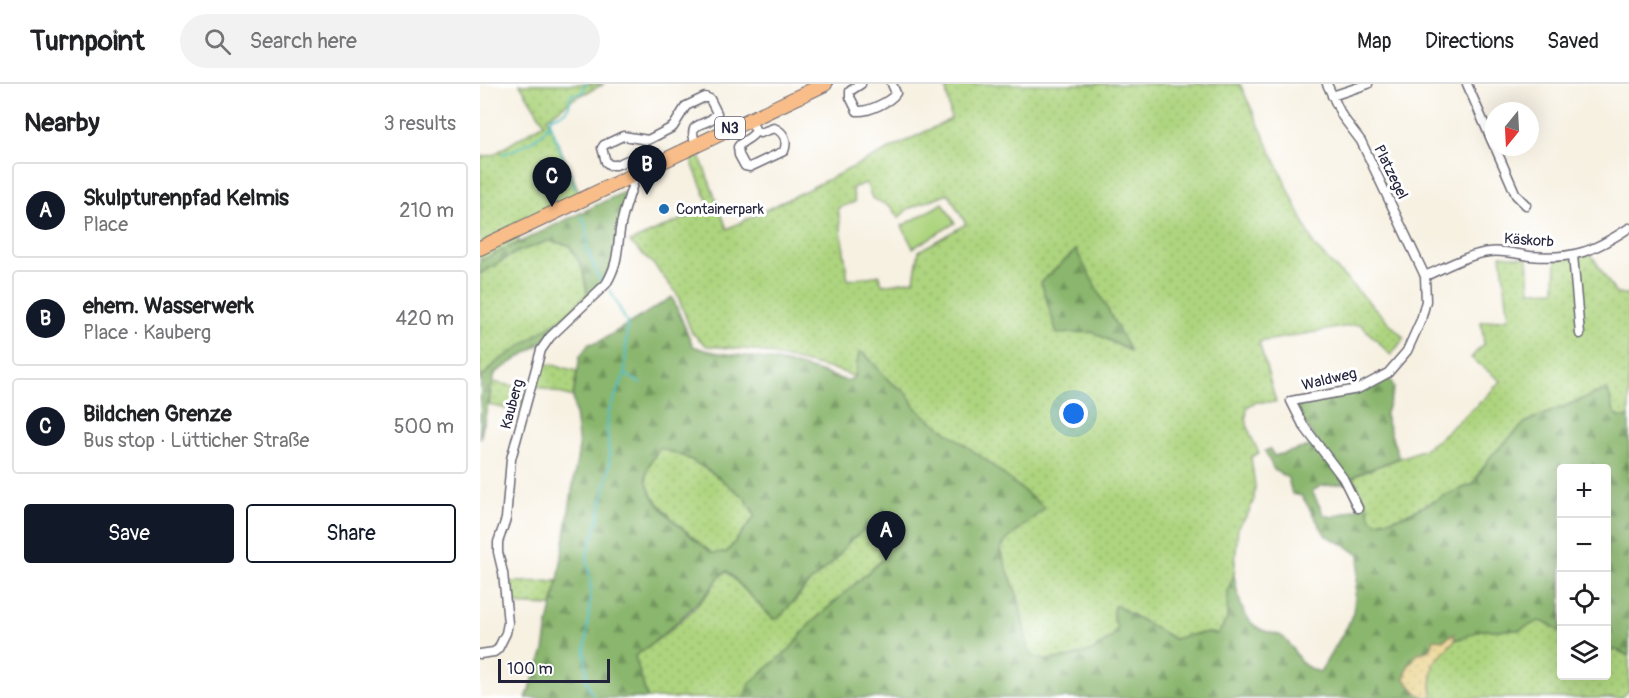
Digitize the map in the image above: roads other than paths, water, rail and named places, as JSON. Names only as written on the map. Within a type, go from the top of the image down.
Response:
[{"type":"main road","name":"N3","points":[[641,171],[696,144],[753,125],[825,84]]},
{"type":"main road","points":[[480,248],[641,171]]},
{"type":"street","points":[[861,84],[850,91],[850,97],[857,111],[863,112],[892,98],[896,93],[892,84]]},
{"type":"street","name":"Platzegel","points":[[1327,84],[1342,116],[1361,141],[1425,276]]},
{"type":"street","points":[[1332,96],[1368,84]]},
{"type":"street","points":[[1467,84],[1485,125]]},
{"type":"street","points":[[641,171],[641,160],[635,158],[610,165],[606,162],[602,148],[623,136],[648,140],[673,127],[686,106],[705,97],[710,99],[717,113],[695,127],[692,134],[696,144]]},
{"type":"street","points":[[753,125],[760,133],[774,128],[780,130],[785,138],[786,146],[784,151],[750,168],[745,166],[739,155],[738,147],[741,142],[755,134],[753,125]]},
{"type":"street","points":[[1498,156],[1516,195],[1526,205]]},
{"type":"street","name":"Kauberg","points":[[480,654],[494,652],[498,649],[506,633],[508,623],[498,542],[508,510],[511,459],[541,350],[550,337],[599,291],[612,274],[619,252],[621,228],[641,171]]},
{"type":"street","name":"Käskorb","points":[[1425,276],[1482,253],[1493,251],[1538,256],[1588,252],[1629,228]]},
{"type":"street","points":[[1573,255],[1580,334]]},
{"type":"street","name":"Waldweg","points":[[1358,508],[1350,488],[1302,425],[1291,401],[1358,389],[1388,374],[1407,351],[1421,320],[1426,301],[1425,276]]},
{"type":"waterway","points":[[503,154],[539,136],[549,124],[551,117],[566,110],[571,95],[582,93],[586,84]]},
{"type":"waterway","points":[[550,124],[575,189]]},
{"type":"waterway","points":[[582,217],[586,227],[587,249],[601,282]]},
{"type":"waterway","points":[[593,698],[587,681],[585,651],[591,589],[587,556],[599,517],[610,464],[608,413],[625,374],[627,323],[610,290]]},
{"type":"waterway","points":[[625,374],[640,383]]},
{"type":"place","name":"ehem. Wasserwerk","points":[[647,195]]},
{"type":"place","name":"Bildchen Grenze","points":[[552,207]]},
{"type":"place","name":"Containerpark","points":[[664,209]]},
{"type":"place","name":"Skulpturenpfad Kelmis","points":[[886,561]]}]
